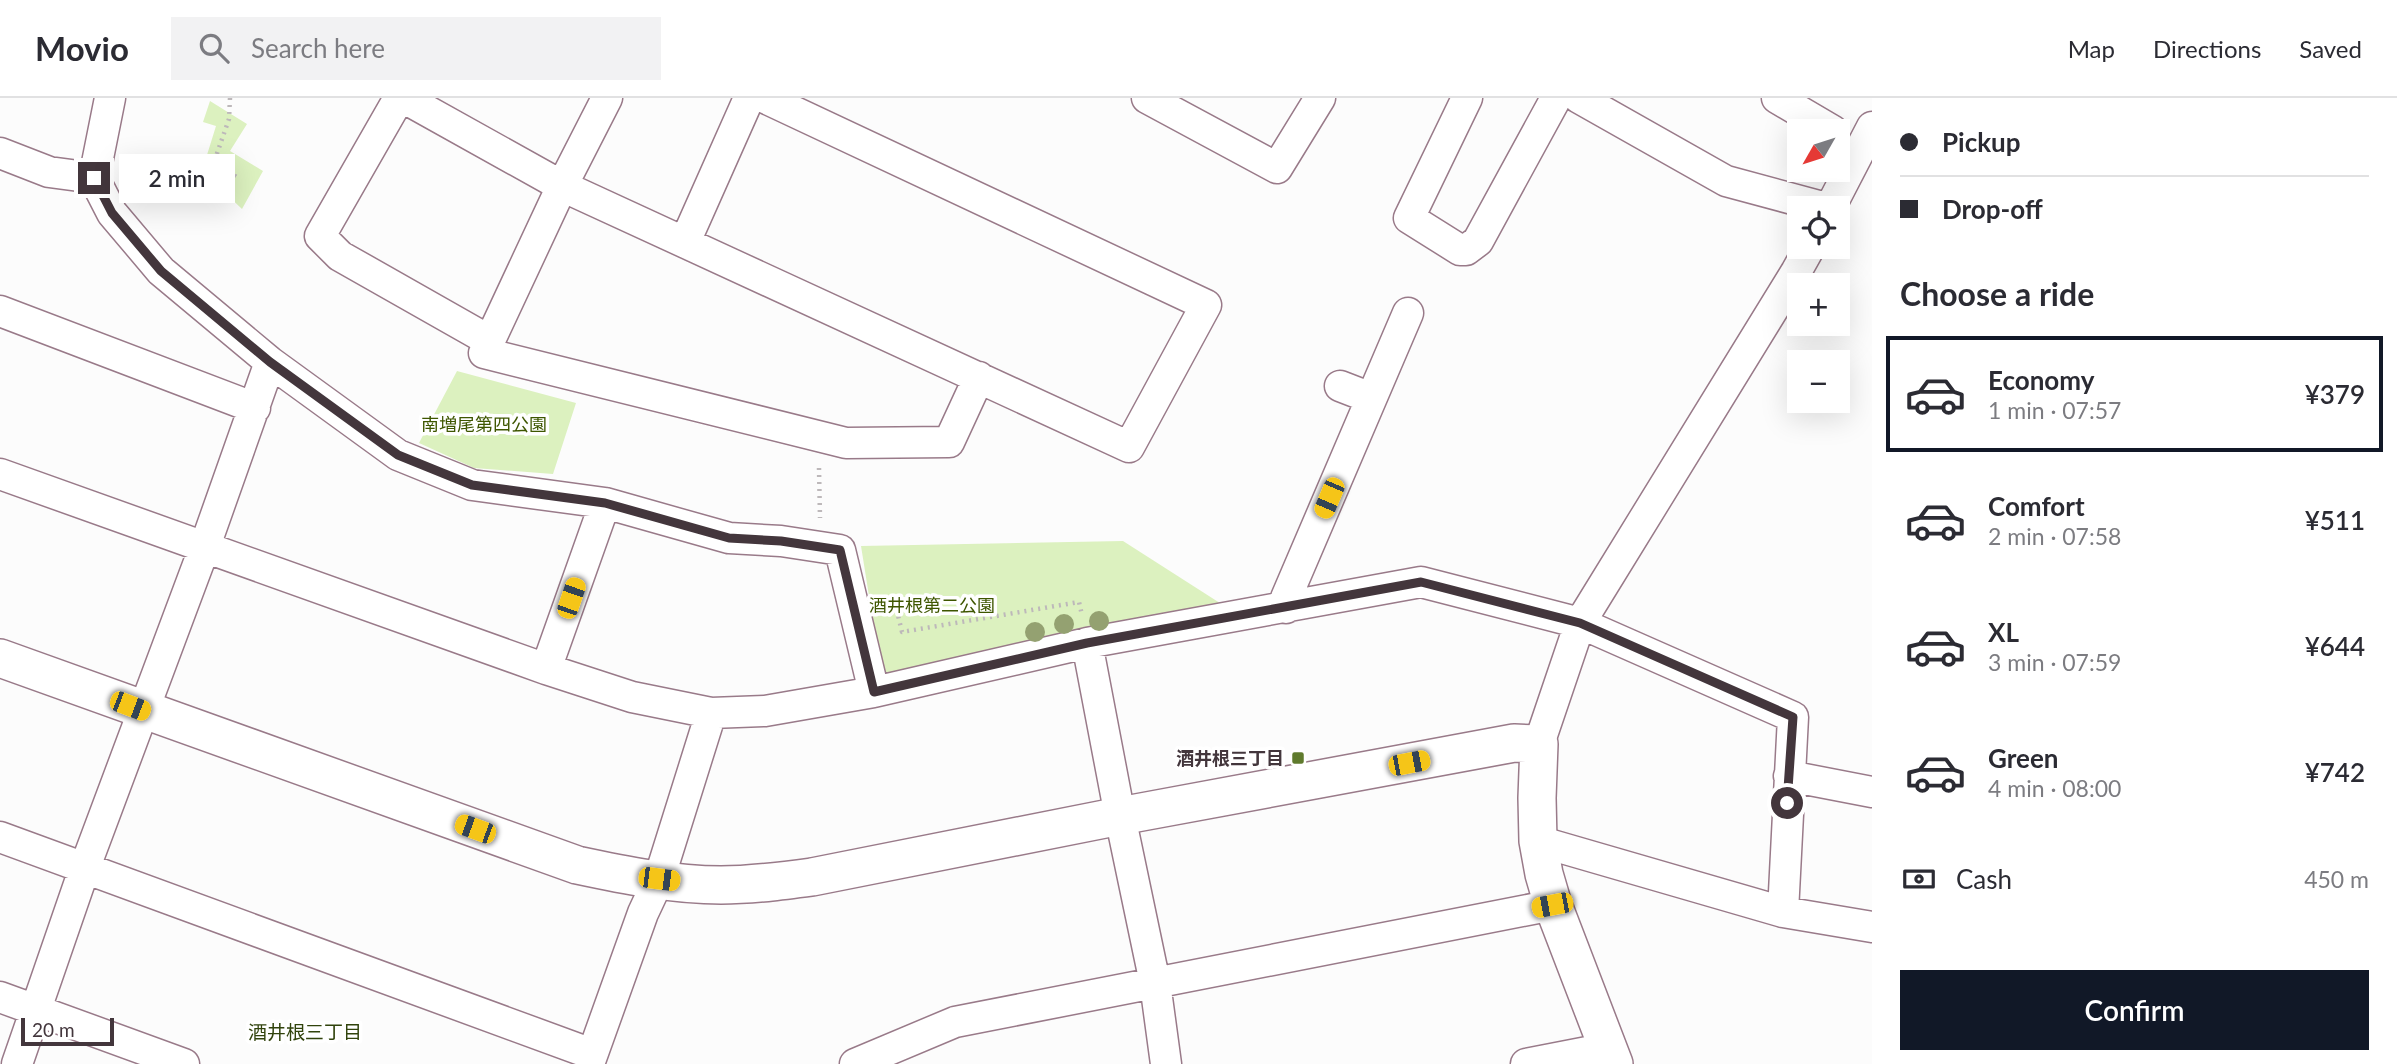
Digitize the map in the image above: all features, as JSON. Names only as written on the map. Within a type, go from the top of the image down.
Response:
[{"type":"street","points":[[110,98],[94,178],[112,213],[161,271],[270,362],[398,455],[472,485],[605,503],[729,538],[781,541],[840,550],[874,692]]},
{"type":"street","points":[[399,98],[320,236],[340,256],[490,341]]},
{"type":"street","points":[[404,98],[562,186],[1129,447],[1206,305],[765,98]]},
{"type":"street","points":[[607,98],[562,186],[485,353],[846,443],[949,442],[979,377]]},
{"type":"street","points":[[685,242],[749,98]]},
{"type":"street","points":[[1147,98],[1278,169],[1320,98]]},
{"type":"street","points":[[1468,98],[1409,218],[1460,250],[1466,250],[1478,241],[1556,98]]},
{"type":"street","points":[[1579,98],[1727,181],[1787,197]]},
{"type":"street","points":[[1777,98],[1851,135],[1832,196]]},
{"type":"street","points":[[0,153],[49,172],[94,178]]},
{"type":"street","points":[[1526,1064],[1611,1056],[1552,905],[1538,841],[1536,798],[1539,744],[1580,623],[1803,259]]},
{"type":"street","points":[[0,311],[255,408]]},
{"type":"street","points":[[1286,608],[1286,598],[1408,313]]},
{"type":"street","points":[[18,1064],[85,867],[205,546],[270,362]]},
{"type":"street","points":[[1340,386],[1371,398]]},
{"type":"street","points":[[0,474],[546,669],[632,697],[711,713],[765,711],[874,692],[1087,643],[1421,582],[1580,623],[1793,717],[1783,912]]},
{"type":"street","points":[[546,669],[605,503]]},
{"type":"street","points":[[1087,643],[1155,983],[1166,1064]]},
{"type":"street","points":[[0,658],[577,865],[619,874],[720,885],[773,883],[1514,743],[1539,744]]},
{"type":"street","points":[[0,837],[591,1059],[643,913],[659,879],[711,713]]},
{"type":"street","points":[[1788,776],[1872,792]]},
{"type":"street","points":[[1538,841],[1783,912],[1872,927]]},
{"type":"street","points":[[855,1064],[955,1022],[1552,905]]},
{"type":"street","points":[[0,997],[184,1064]]},
{"type":"path","points":[[230,98],[229,119],[214,162],[238,178]]},
{"type":"path","points":[[855,613],[895,607],[902,632],[1079,603]]},
{"type":"green space","points":[[210,101],[247,124],[230,151],[263,171],[242,209],[202,171],[216,126],[203,122]]},
{"type":"green space","name":"南増尾第四公園","points":[[457,371],[576,403],[553,474],[474,468],[419,443]]},
{"type":"green space","name":"酒井根第二公園","points":[[1123,541],[1223,605],[890,676],[881,671],[861,546]]},
{"type":"place","name":"酒井根三丁目","points":[[1298,758]]},
{"type":"district","name":"酒井根三丁目","points":[[305,1031]]},
{"type":"route","points":[[94,178],[112,213],[161,271],[270,362],[398,455],[472,485],[605,503],[729,538],[781,541],[840,550],[874,692],[1087,643],[1421,582],[1580,623],[1793,717],[1787,803]]}]
